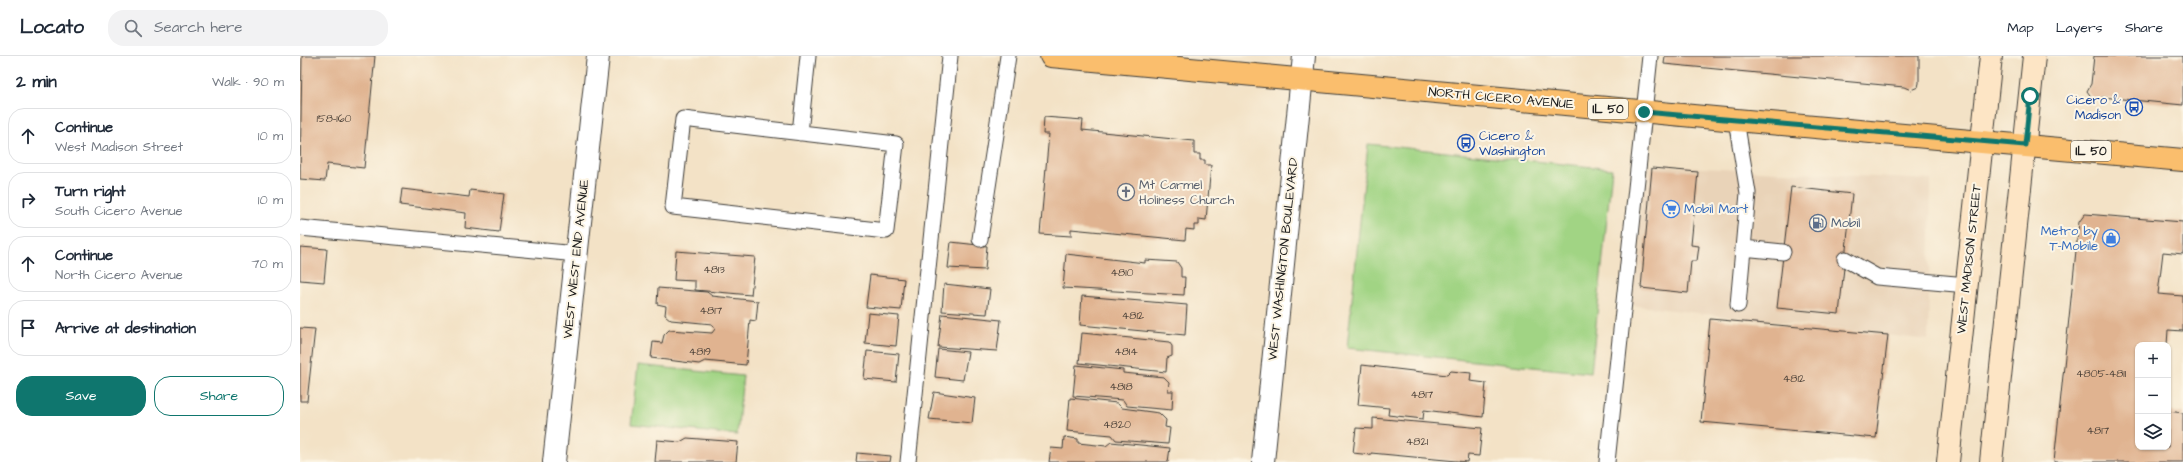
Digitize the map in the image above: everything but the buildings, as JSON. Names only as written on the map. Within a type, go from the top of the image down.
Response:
[{"type":"main road","name":"NORTH CICERO AVENUE","points":[[1051,56],[1644,112],[1990,142]]},
{"type":"main road","name":"WEST MADISON STREET","points":[[1948,462],[1967,286],[1990,142],[1991,56]]},
{"type":"main road","points":[[1991,462],[2034,56]]},
{"type":"main road","name":"IL 50","points":[[1990,142],[2183,160]]},
{"type":"street","name":"WEST WEST END AVENUE","points":[[554,462],[598,56]]},
{"type":"street","name":"WEST WASHINGTON BOULEVARD","points":[[1263,462],[1304,56]]},
{"type":"lane","points":[[800,133],[808,56]]},
{"type":"lane","points":[[908,462],[950,56]]},
{"type":"lane","points":[[980,239],[1008,56]]},
{"type":"lane","points":[[1607,462],[1650,56]]},
{"type":"lane","points":[[683,119],[800,133],[896,144],[886,231],[673,207],[683,119]]},
{"type":"lane","points":[[1736,120],[1748,193],[1738,305]]},
{"type":"lane","points":[[300,228],[577,254]]},
{"type":"lane","points":[[1743,248],[1783,252]]},
{"type":"lane","points":[[1845,258],[1877,277],[1967,286]]},
{"type":"shaded area","points":[[1646,165],[1931,180],[1928,340],[1630,305]]},
{"type":"green space","points":[[1368,144],[1612,169],[1591,373],[1347,348]]},
{"type":"green space","points":[[638,365],[743,376],[737,435],[631,424]]},
{"type":"place","name":"Cicero & Madison","points":[[2134,107]]},
{"type":"place","name":"Cicero & Washington","points":[[1466,143]]},
{"type":"place","name":"Mt Carmel Holiness Church","points":[[1126,192]]},
{"type":"place","name":"Mobil Mart","points":[[1671,209]]},
{"type":"place","name":"Mobil","points":[[1818,223]]},
{"type":"place","name":"Metro by T-Mobile","points":[[2111,238]]},
{"type":"route","points":[[1644,112],[2025,145],[2030,96]]}]
